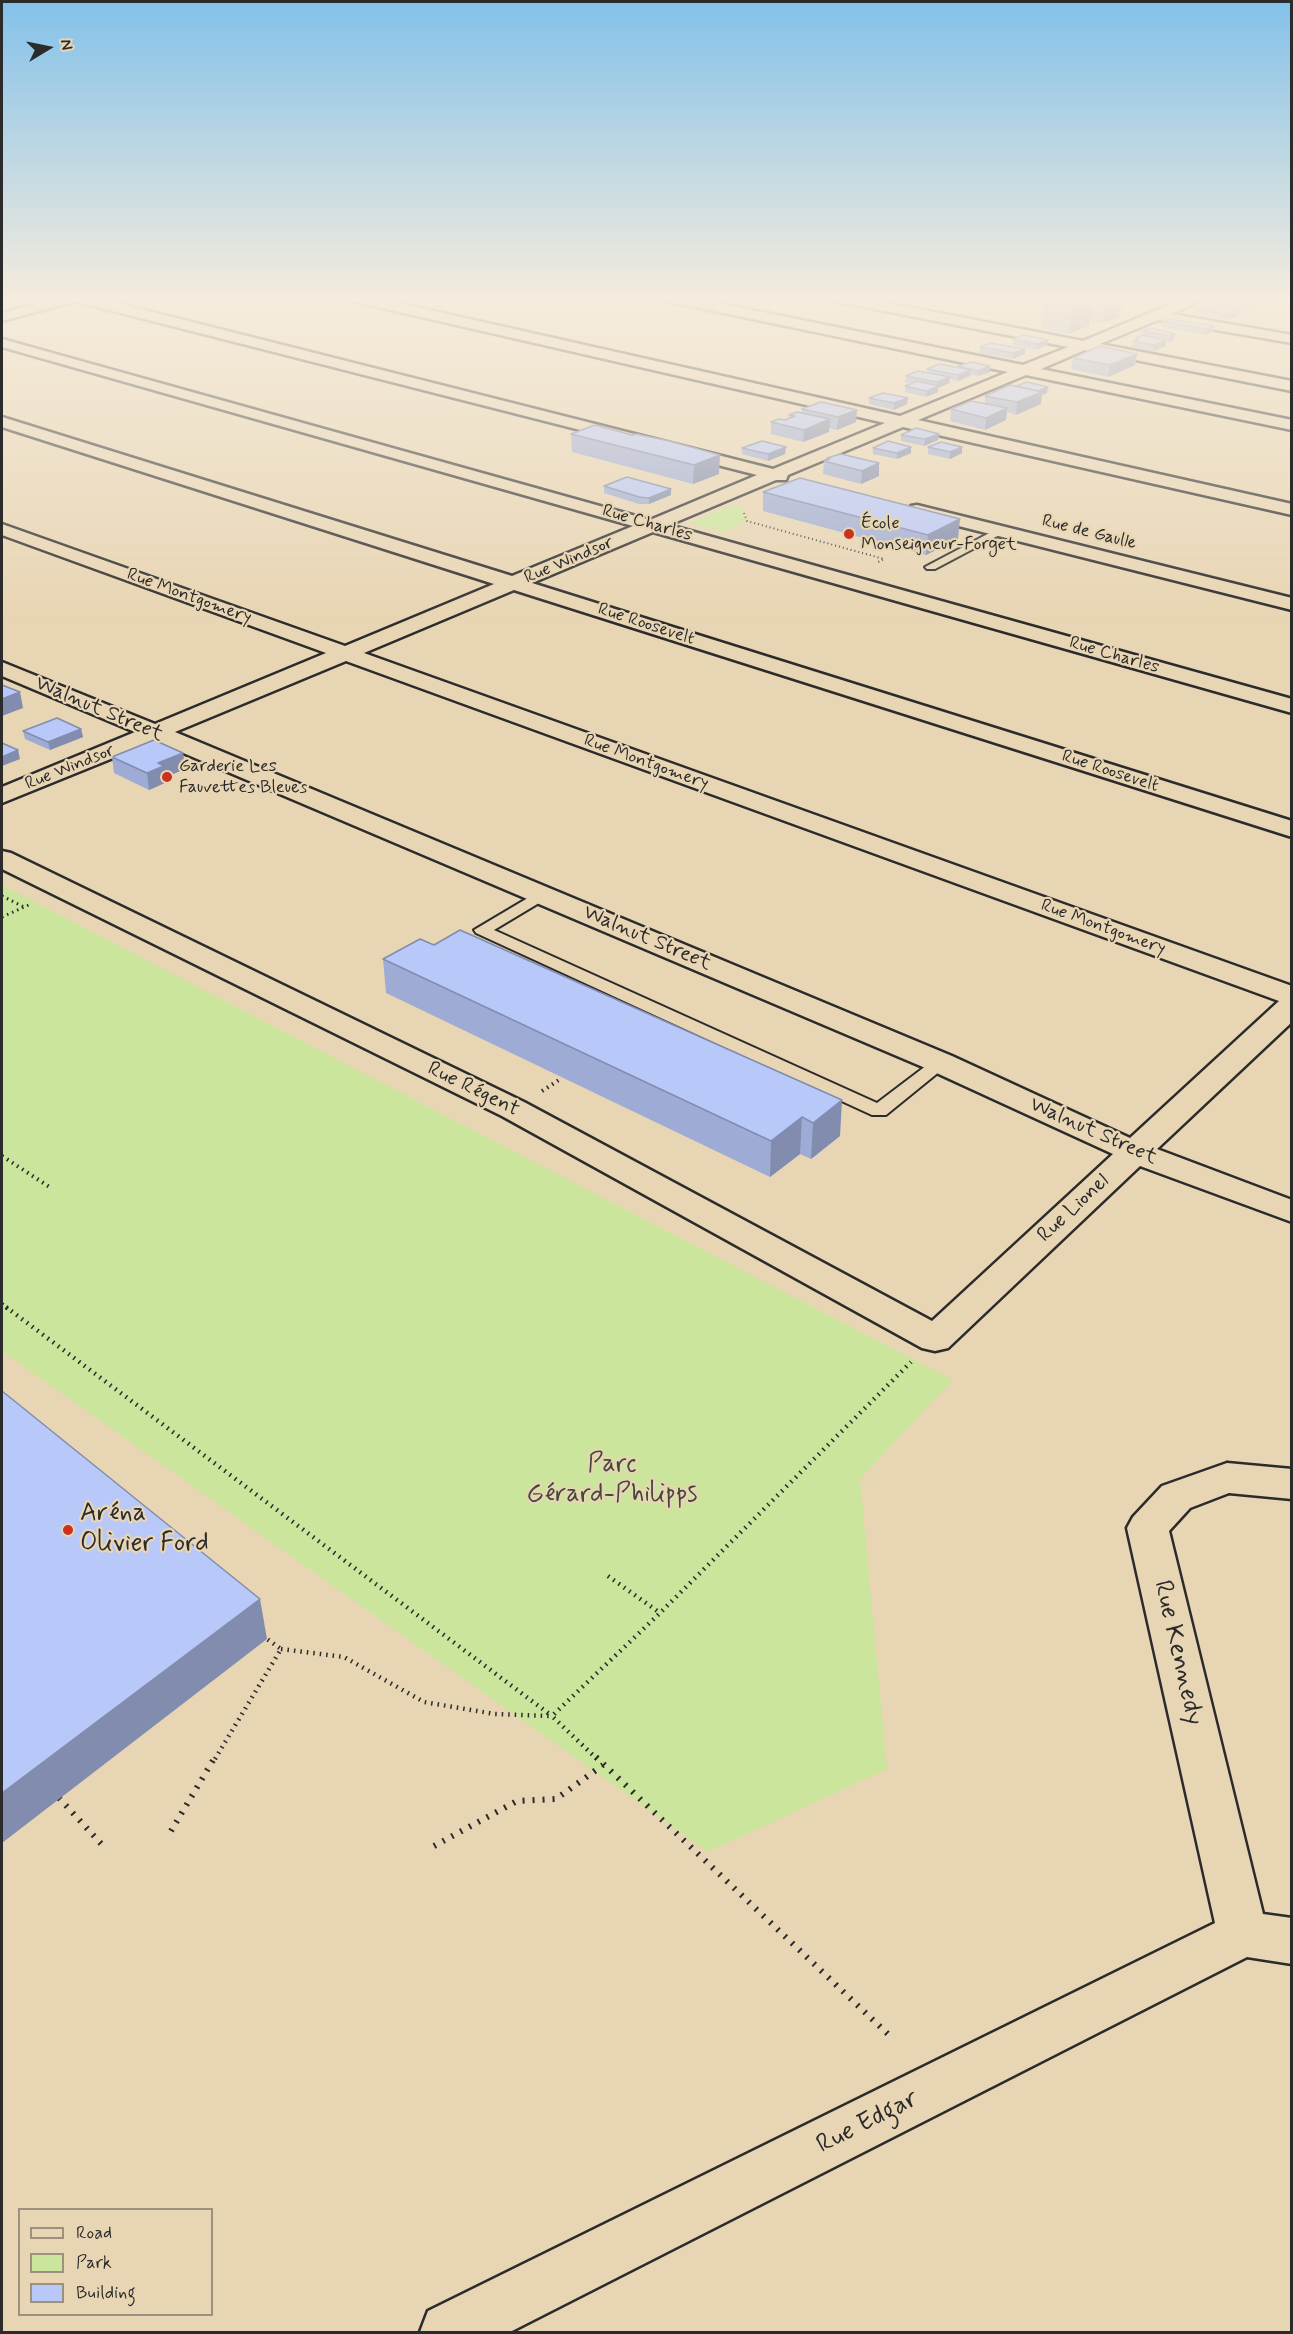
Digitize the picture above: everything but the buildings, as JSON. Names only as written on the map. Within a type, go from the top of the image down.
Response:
[{"type":"street","name":"Rue Charles","points":[[223,405],[1292,706]]},
{"type":"street","points":[[502,405],[799,480]]},
{"type":"street","points":[[826,405],[1292,510]]},
{"type":"street","name":"Rue Windsor","points":[[2,796],[941,405]]},
{"type":"street","points":[[1193,405],[1292,425]]},
{"type":"street","name":"Rue Roosevelt","points":[[2,422],[1292,829]]},
{"type":"street","name":"Rue de Gaulle","points":[[895,505],[1292,604]]},
{"type":"street","name":"Rue Montgomery","points":[[2,529],[1292,996]]},
{"type":"street","name":"Walnut Street","points":[[2,668],[153,734],[543,894],[941,1063],[1134,1152],[1292,1212]]},
{"type":"street","name":"Rue Régent","points":[[2,859],[513,1110],[926,1347]]},
{"type":"street","name":"Rue Lionel","points":[[926,1347],[1292,1005]]},
{"type":"street","name":"Rue Kennedy","points":[[1267,1937],[1148,1528],[1176,1497],[1227,1478],[1292,1484]]},
{"type":"street","name":"Rue Edgar","points":[[449,2332],[1267,1937]]},
{"type":"lane","points":[[931,567],[999,531]]},
{"type":"lane","points":[[543,894],[482,930],[879,1111],[941,1063]]},
{"type":"path","points":[[742,507],[747,521],[884,559],[877,562]]},
{"type":"path","points":[[2,896],[24,907]]},
{"type":"path","points":[[2,1156],[51,1188]]},
{"type":"path","points":[[2,1304],[552,1716],[891,2037]]},
{"type":"path","points":[[267,1639],[281,1649],[344,1657],[424,1702],[495,1714],[552,1716],[660,1613],[926,1347]]},
{"type":"path","points":[[608,1576],[660,1613]]},
{"type":"path","points":[[171,1830],[281,1649]]},
{"type":"path","points":[[434,1846],[517,1801],[556,1799],[603,1765]]},
{"type":"path","points":[[59,1798],[106,1849]]},
{"type":"green space","points":[[731,505],[742,507],[747,521],[724,532],[689,523]]},
{"type":"green space","name":"Parc Gérard-Philipps","points":[[2,885],[953,1380],[860,1479],[887,1769],[708,1852],[2,1351]]},
{"type":"place","name":"École Monseigneur-Forget","points":[[849,534]]},
{"type":"place","name":"Garderie Les Fauvettes Bleues","points":[[167,777]]},
{"type":"place","name":"Aréna Olivier Ford","points":[[68,1530]]}]
